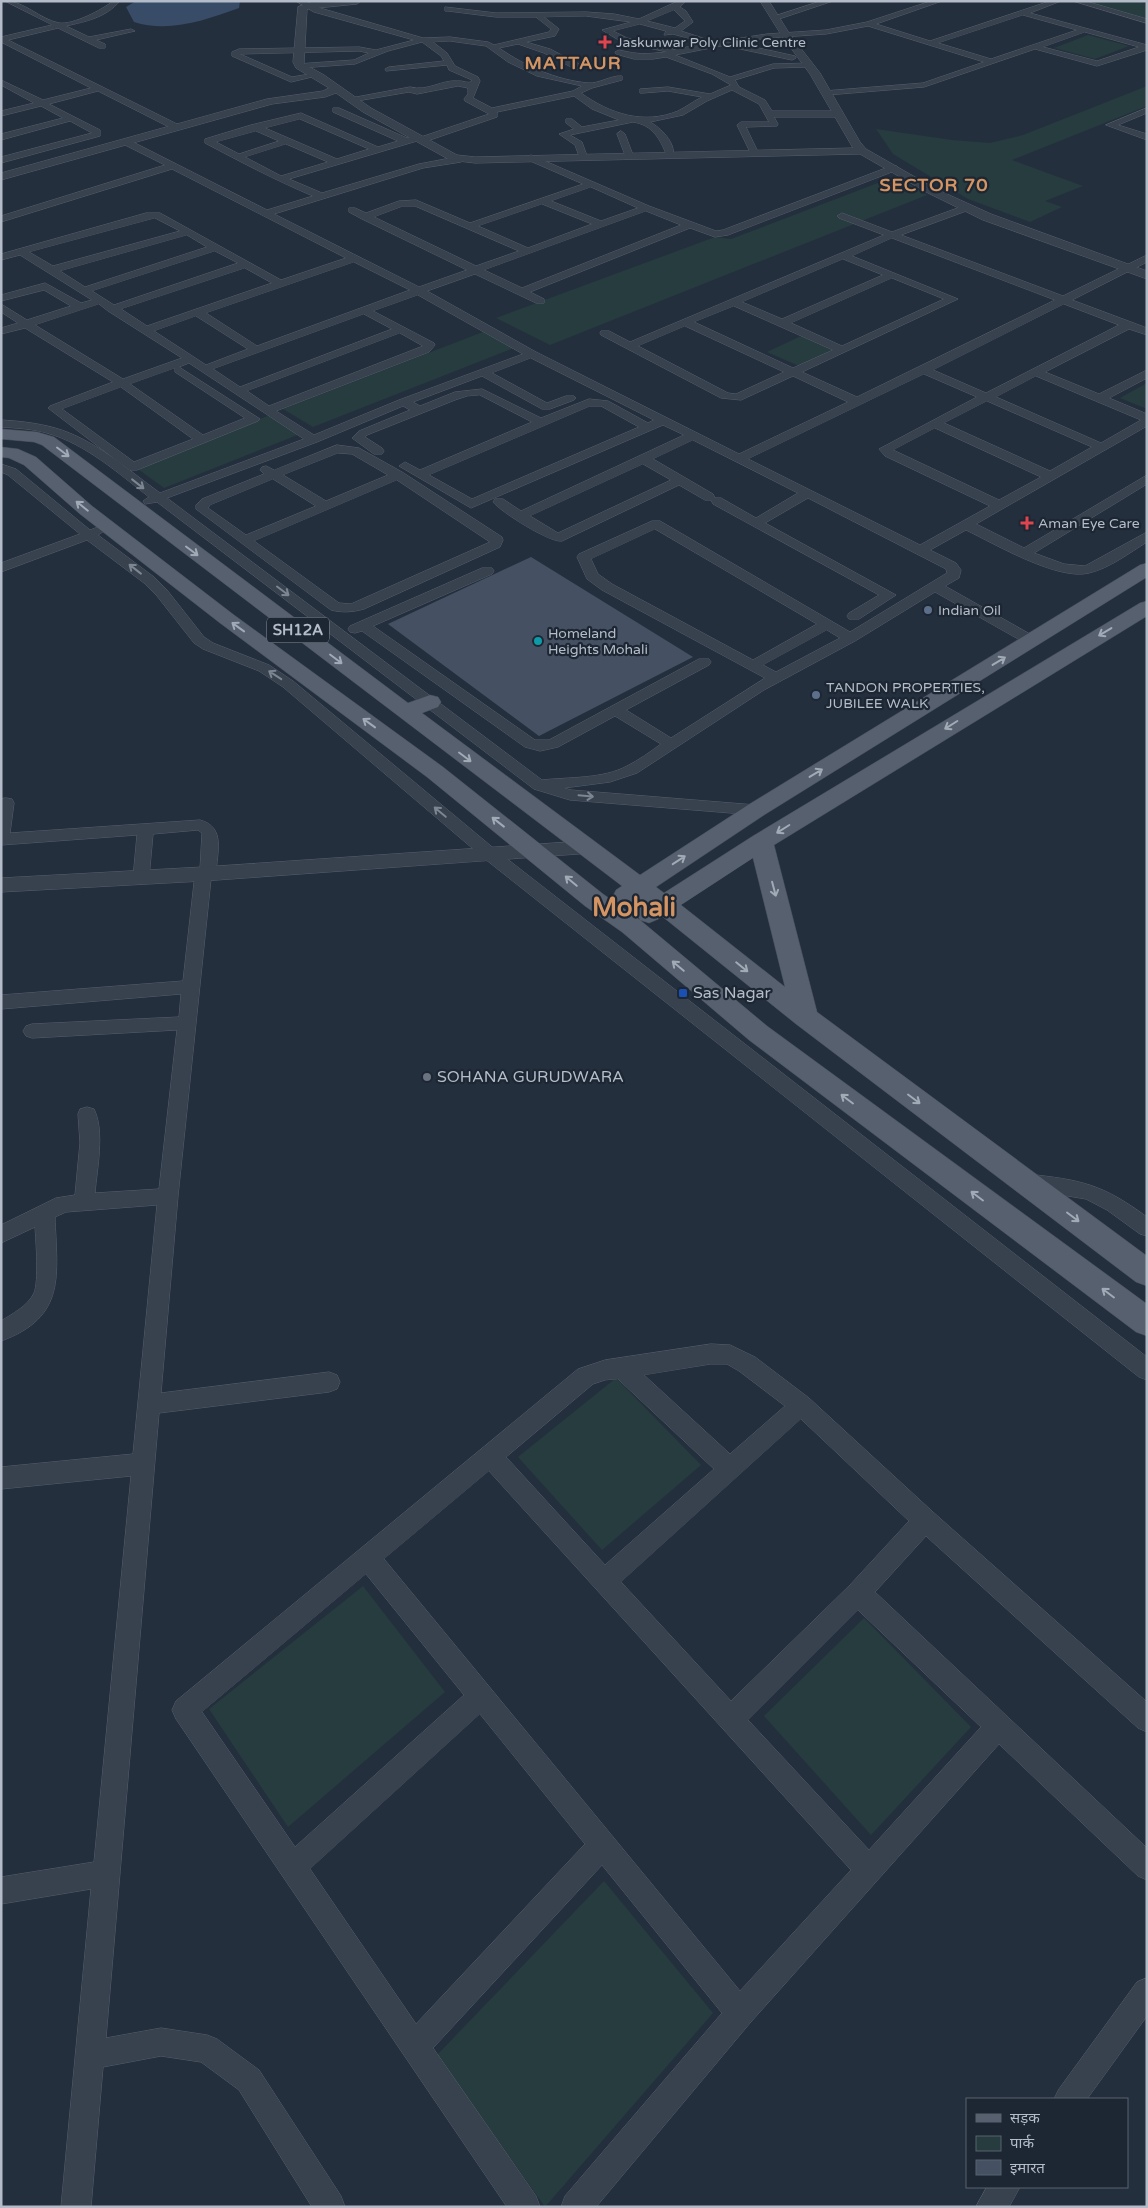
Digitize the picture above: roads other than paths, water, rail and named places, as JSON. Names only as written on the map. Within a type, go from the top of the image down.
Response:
[{"type":"main road","name":"SH12A","points":[[1,434],[26,436],[48,441],[518,798],[663,904]]},
{"type":"main road","points":[[5,458],[26,436]]},
{"type":"main road","name":"SH12A","points":[[5,458],[30,462],[86,510],[110,526],[228,620],[435,772],[631,926]]},
{"type":"main road","points":[[606,908],[756,810],[1147,569]]},
{"type":"main road","points":[[1147,607],[761,842],[631,926],[758,1033],[1147,1322]]},
{"type":"main road","points":[[406,712],[430,702]]},
{"type":"main road","points":[[518,798],[539,785]]},
{"type":"main road","points":[[761,842],[805,1017]]},
{"type":"main road","points":[[663,904],[805,1017],[1147,1273]]},
{"type":"street","points":[[8,1],[62,25],[102,46]]},
{"type":"street","points":[[1,39],[100,15],[117,1]]},
{"type":"street","points":[[302,3],[357,1]]},
{"type":"street","points":[[676,52],[630,40],[606,30],[641,21],[675,7],[683,1]]},
{"type":"street","points":[[764,1],[827,93],[855,143],[862,151],[919,184],[966,208],[1147,276]]},
{"type":"street","points":[[776,17],[830,1]]},
{"type":"street","points":[[619,52],[634,57],[665,54],[785,34],[813,34],[868,24],[938,1]]},
{"type":"street","points":[[931,43],[1058,1]]},
{"type":"street","points":[[1076,1],[1147,21]]},
{"type":"street","points":[[280,179],[419,139],[495,114],[468,99],[472,94],[475,80],[452,68],[442,53],[431,44],[302,3]]},
{"type":"street","points":[[302,3],[298,62],[300,66],[386,121],[454,158],[862,151]]},
{"type":"street","points":[[902,4],[918,8]]},
{"type":"street","points":[[447,5],[488,15],[591,14],[641,21],[717,44]]},
{"type":"street","points":[[447,5],[451,18]]},
{"type":"street","points":[[527,6],[530,16]]},
{"type":"street","points":[[587,6],[591,14]]},
{"type":"street","points":[[656,35],[674,31],[689,22],[675,7]]},
{"type":"street","points":[[1023,13],[1147,47]]},
{"type":"street","points":[[494,47],[542,37],[555,31],[539,16]]},
{"type":"street","points":[[868,24],[989,61]]},
{"type":"street","points":[[827,93],[918,86],[1084,30]]},
{"type":"street","points":[[89,39],[131,31]]},
{"type":"street","points":[[300,66],[355,62],[367,58],[376,52],[422,40],[474,37],[494,47],[510,60],[540,74],[589,86]]},
{"type":"street","points":[[630,40],[648,37]]},
{"type":"street","points":[[1,39],[176,128]]},
{"type":"street","points":[[517,42],[547,50],[578,67]]},
{"type":"street","points":[[731,43],[806,63]]},
{"type":"street","points":[[1036,47],[1096,64],[1147,47]]},
{"type":"street","points":[[316,75],[291,80],[235,54],[239,51],[359,48],[376,52]]},
{"type":"street","points":[[261,50],[276,58]]},
{"type":"street","points":[[665,54],[730,79],[736,84],[734,88]]},
{"type":"street","points":[[355,62],[372,68],[389,69],[448,63]]},
{"type":"street","points":[[730,79],[772,66],[806,63]]},
{"type":"street","points":[[389,69],[396,73],[396,78]]},
{"type":"street","points":[[490,111],[575,92],[619,78]]},
{"type":"street","points":[[1,82],[97,132],[97,134],[1,160]]},
{"type":"street","points":[[354,100],[410,89],[417,92],[459,83],[465,86],[474,84]]},
{"type":"street","points":[[1,90],[12,88]]},
{"type":"street","points":[[1,114],[100,88]]},
{"type":"street","points":[[1,177],[271,101],[325,94],[335,88]]},
{"type":"street","points":[[575,92],[595,108],[631,120],[642,121],[680,113],[710,96],[734,88],[762,102],[774,124],[741,125],[754,152]]},
{"type":"street","points":[[643,91],[668,89],[710,96]]},
{"type":"street","points":[[336,110],[406,142]]},
{"type":"street","points":[[1147,110],[1110,125],[1147,137]]},
{"type":"street","points":[[769,114],[838,114]]},
{"type":"street","points":[[321,196],[280,179],[210,143],[208,140],[295,116],[306,116],[378,150]]},
{"type":"street","points":[[1,137],[72,118]]},
{"type":"street","points":[[583,156],[579,144],[563,134],[631,120]]},
{"type":"street","points":[[369,125],[386,121]]},
{"type":"street","points":[[568,121],[580,130]]},
{"type":"street","points":[[642,121],[657,129],[669,148],[670,154]]},
{"type":"street","points":[[35,128],[66,143]]},
{"type":"street","points":[[254,128],[336,162]]},
{"type":"street","points":[[621,134],[629,155]]},
{"type":"street","points":[[126,142],[355,258],[532,354],[951,566],[954,570],[954,575],[850,638],[776,678],[632,770],[617,776],[539,785]]},
{"type":"street","points":[[237,157],[287,142]]},
{"type":"street","points":[[532,158],[689,226],[715,234],[725,233],[894,168]]},
{"type":"street","points":[[266,213],[422,166],[461,159]]},
{"type":"street","points":[[1,219],[173,166]]},
{"type":"street","points":[[470,226],[592,184]]},
{"type":"street","points":[[542,201],[600,224]]},
{"type":"street","points":[[365,217],[402,204],[416,203],[528,251]]},
{"type":"street","points":[[204,369],[646,208]]},
{"type":"street","points":[[631,345],[909,228],[966,208]]},
{"type":"street","points":[[352,210],[540,301]]},
{"type":"street","points":[[1,257],[153,215],[162,217],[280,284]]},
{"type":"street","points":[[842,216],[1060,301],[1147,332]]},
{"type":"street","points":[[520,292],[689,226]]},
{"type":"street","points":[[51,270],[188,232]]},
{"type":"street","points":[[82,291],[216,247]]},
{"type":"street","points":[[21,251],[147,330],[189,360],[313,440]]},
{"type":"street","points":[[605,333],[730,398],[743,397],[953,300],[844,256]]},
{"type":"street","points":[[147,330],[355,258]]},
{"type":"street","points":[[740,458],[924,370],[1147,258]]},
{"type":"street","points":[[112,309],[246,264]]},
{"type":"street","points":[[782,323],[891,275]]},
{"type":"street","points":[[1,298],[45,286],[79,308]]},
{"type":"street","points":[[1,331],[99,301]]},
{"type":"street","points":[[734,302],[843,350]]},
{"type":"street","points":[[1,307],[122,383],[201,439]]},
{"type":"street","points":[[268,410],[425,350],[430,345],[365,311]]},
{"type":"street","points":[[198,313],[256,350]]},
{"type":"street","points":[[685,322],[858,402]]},
{"type":"street","points":[[999,505],[884,449],[1128,325]]},
{"type":"street","points":[[238,392],[399,330]]},
{"type":"street","points":[[134,508],[156,498],[313,440],[403,402],[532,354]]},
{"type":"street","points":[[178,370],[254,419],[133,466],[54,408],[189,360]]},
{"type":"street","points":[[924,370],[1101,447]]},
{"type":"street","points":[[482,372],[546,407],[599,387]]},
{"type":"street","points":[[1036,372],[1147,420]]},
{"type":"street","points":[[1099,399],[1147,373]]},
{"type":"street","points":[[542,423],[482,392],[475,391],[420,410],[364,433],[358,438],[360,441],[471,504],[665,420]]},
{"type":"street","points":[[403,402],[420,410]]},
{"type":"street","points":[[420,474],[594,402],[604,403],[649,428]]},
{"type":"street","points":[[920,551],[1147,420]]},
{"type":"street","points":[[1,423],[60,433],[107,459],[156,498],[355,645],[539,785],[570,795],[756,810]]},
{"type":"street","points":[[936,424],[1050,476]]},
{"type":"street","points":[[520,516],[694,435]]},
{"type":"street","points":[[337,449],[347,449],[398,475],[497,540],[495,544],[359,606],[336,607],[202,509],[202,505],[337,449]]},
{"type":"street","points":[[5,458],[22,480],[66,518],[162,592],[199,640],[208,646],[248,660],[277,676],[491,855],[1147,1370]]},
{"type":"street","points":[[644,459],[756,523],[889,595],[854,616]]},
{"type":"street","points":[[255,462],[325,506]]},
{"type":"street","points":[[246,540],[398,475]]},
{"type":"street","points":[[1026,552],[1147,479]]},
{"type":"street","points":[[557,538],[680,480]]},
{"type":"street","points":[[756,523],[806,494]]},
{"type":"street","points":[[499,502],[581,551]]},
{"type":"street","points":[[776,678],[598,581],[592,576],[584,557],[656,524],[850,638]]},
{"type":"street","points":[[965,524],[1072,571],[1087,570],[1147,536]]},
{"type":"street","points":[[1,568],[110,526]]},
{"type":"street","points":[[341,635],[487,571]]},
{"type":"street","points":[[934,586],[1032,641]]},
{"type":"street","points":[[363,625],[530,744],[540,746],[553,744],[704,662]]},
{"type":"street","points":[[755,668],[832,627]]},
{"type":"street","points":[[355,645],[376,634]]},
{"type":"street","points":[[616,710],[672,745]]},
{"type":"street","points":[[6,803],[1,839],[200,825],[207,828],[210,832],[168,1196],[76,2207]]},
{"type":"street","points":[[141,878],[146,828]]},
{"type":"street","points":[[1,885],[205,874],[585,848]]},
{"type":"street","points":[[1,1002],[191,987]]},
{"type":"street","points":[[32,1031],[187,1023]]},
{"type":"street","points":[[84,1201],[90,1143],[87,1114]]},
{"type":"street","points":[[1027,1182],[1055,1185],[1095,1194],[1109,1200],[1147,1228]]},
{"type":"street","points":[[1,1235],[62,1204],[168,1196]]},
{"type":"street","points":[[1,1332],[21,1320],[37,1306],[45,1292],[45,1212]]},
{"type":"street","points":[[525,2207],[185,1710],[586,1376],[605,1370],[622,1369],[711,1354],[730,1355],[747,1364],[802,1405],[925,1520],[1147,1719]]},
{"type":"street","points":[[622,1369],[730,1469]]},
{"type":"street","points":[[150,1404],[329,1382]]},
{"type":"street","points":[[605,1581],[802,1405]]},
{"type":"street","points":[[490,1456],[869,1870]]},
{"type":"street","points":[[1,1478],[144,1464]]},
{"type":"street","points":[[731,1719],[858,1593],[925,1520]]},
{"type":"street","points":[[368,1558],[740,2013]]},
{"type":"street","points":[[858,1593],[1147,1867]]},
{"type":"street","points":[[293,1867],[481,1696]]},
{"type":"street","points":[[576,2207],[740,2013],[998,1726]]},
{"type":"street","points":[[415,2046],[602,1845]]},
{"type":"street","points":[[1,1891],[107,1873]]},
{"type":"street","points":[[1070,2098],[1147,1992]]},
{"type":"street","points":[[91,2055],[161,2042],[207,2049],[249,2080],[330,2207]]},
{"type":"street","points":[[991,2207],[1004,2188]]},
{"type":"water","points":[[136,1],[240,1],[239,8],[214,17],[187,24],[161,26],[134,22],[126,7]]},
{"type":"place","name":"Jaskunwar Poly Clinic Centre","points":[[605,42]]},
{"type":"place","name":"Aman Eye Care","points":[[1027,523]]},
{"type":"place","name":"Indian Oil","points":[[928,610]]},
{"type":"place","name":"Homeland Heights Mohali","points":[[538,641]]},
{"type":"place","name":"TANDON PROPERTIES, JUBILEE WALK","points":[[816,695]]},
{"type":"place","name":"Sas Nagar","points":[[683,993]]},
{"type":"place","name":"SOHANA GURUDWARA","points":[[427,1077]]},
{"type":"district","name":"MATTAUR","points":[[573,63]]},
{"type":"district","name":"SECTOR 70","points":[[934,185]]},
{"type":"district","name":"Mohali","points":[[634,907]]}]
